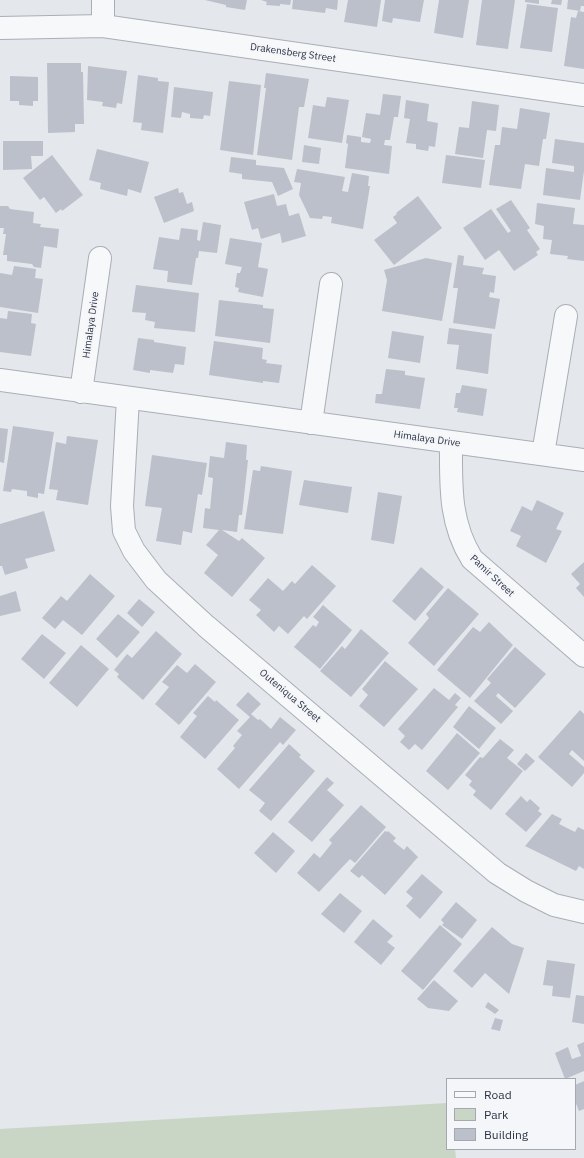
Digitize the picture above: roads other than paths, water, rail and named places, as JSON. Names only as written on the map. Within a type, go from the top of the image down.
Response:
[{"type":"street","points":[[103,0],[103,26]]},
{"type":"street","name":"Drakensberg Street","points":[[0,28],[103,26],[584,95]]},
{"type":"street","name":"Himalaya Drive","points":[[81,392],[100,258]]},
{"type":"street","points":[[311,423],[331,284]]},
{"type":"street","points":[[543,454],[566,316]]},
{"type":"street","name":"Himalaya Drive","points":[[0,380],[451,443],[584,460]]},
{"type":"street","name":"Outeniqua Street","points":[[128,398],[122,506],[124,531],[134,551],[156,580],[206,626],[498,873],[526,891],[554,905],[584,912]]},
{"type":"street","name":"Pamir Street","points":[[451,443],[451,485],[455,520],[462,543],[472,560],[584,656]]}]
